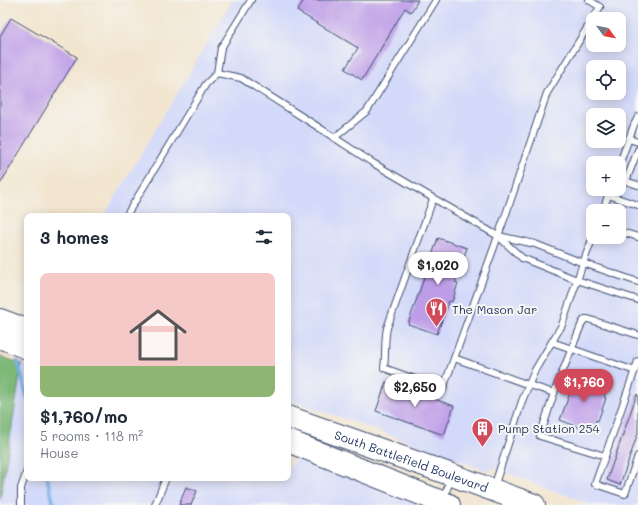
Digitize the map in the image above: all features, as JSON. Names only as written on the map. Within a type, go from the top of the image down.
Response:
[{"type":"highway","points":[[0,320],[24,329]]},
{"type":"highway","points":[[0,337],[24,347]]},
{"type":"highway","name":"South Battlefield Boulevard","points":[[291,418],[534,505]]},
{"type":"highway","name":"South Battlefield Boulevard","points":[[291,442],[444,504]]},
{"type":"lane","points":[[128,213],[206,84],[217,73],[222,48],[251,0]]},
{"type":"lane","points":[[334,138],[367,111],[436,0]]},
{"type":"lane","points":[[433,199],[387,328],[385,338],[386,358],[384,368],[443,389],[547,93],[600,7],[589,0]]},
{"type":"lane","points":[[217,73],[241,78],[373,164],[498,236],[522,258],[577,280],[638,300]]},
{"type":"lane","points":[[622,156],[638,117]]},
{"type":"lane","points":[[629,139],[638,142]]},
{"type":"lane","points":[[638,150],[626,181],[638,185]]},
{"type":"lane","points":[[618,196],[638,205]]},
{"type":"lane","points":[[626,234],[638,238]]},
{"type":"lane","points":[[498,236],[535,244],[583,263],[638,282]]},
{"type":"lane","points":[[493,490],[522,401],[535,370],[562,325],[590,244]]},
{"type":"lane","points":[[605,456],[540,436],[554,392],[585,319],[588,318],[638,335]]},
{"type":"lane","points":[[552,342],[634,371]]},
{"type":"lane","points":[[454,358],[529,385],[554,392]]},
{"type":"lane","points":[[638,361],[596,484],[625,494],[638,456]]},
{"type":"lane","points":[[444,504],[452,475]]},
{"type":"lane","points":[[20,505],[21,488],[24,480]]},
{"type":"lane","points":[[155,505],[165,481]]},
{"type":"shaded area","points":[[233,0],[633,0],[638,3],[638,505],[592,505],[491,467],[490,472],[357,423],[291,401],[291,213],[106,213]]},
{"type":"shaded area","points":[[22,364],[24,365],[24,481],[291,481],[291,466],[297,456],[427,505],[0,505]]},
{"type":"green space","points":[[0,356],[22,364],[0,500]]},
{"type":"building","points":[[304,0],[418,0],[411,12],[405,8],[362,80],[345,69],[358,48],[297,11]]},
{"type":"building","points":[[11,18],[77,57],[0,184],[0,36]]},
{"type":"building","points":[[438,238],[467,248],[455,282],[458,283],[452,302],[449,301],[437,334],[408,324]]},
{"type":"building","points":[[576,375],[608,387],[598,421],[596,420],[592,431],[560,420],[571,390],[566,389],[570,379],[574,380]]},
{"type":"building","points":[[386,382],[454,406],[444,435],[376,411]]},
{"type":"building","points":[[637,394],[638,433],[620,485],[607,480]]},
{"type":"building","points":[[186,487],[197,491],[191,505],[179,505]]},
{"type":"waterway","points":[[18,361],[24,385]]},
{"type":"waterway","points":[[48,481],[54,505]]},
{"type":"place","name":"The Mason Jar","points":[[436,328]]},
{"type":"place","name":"Pump Station 254","points":[[482,448]]}]
